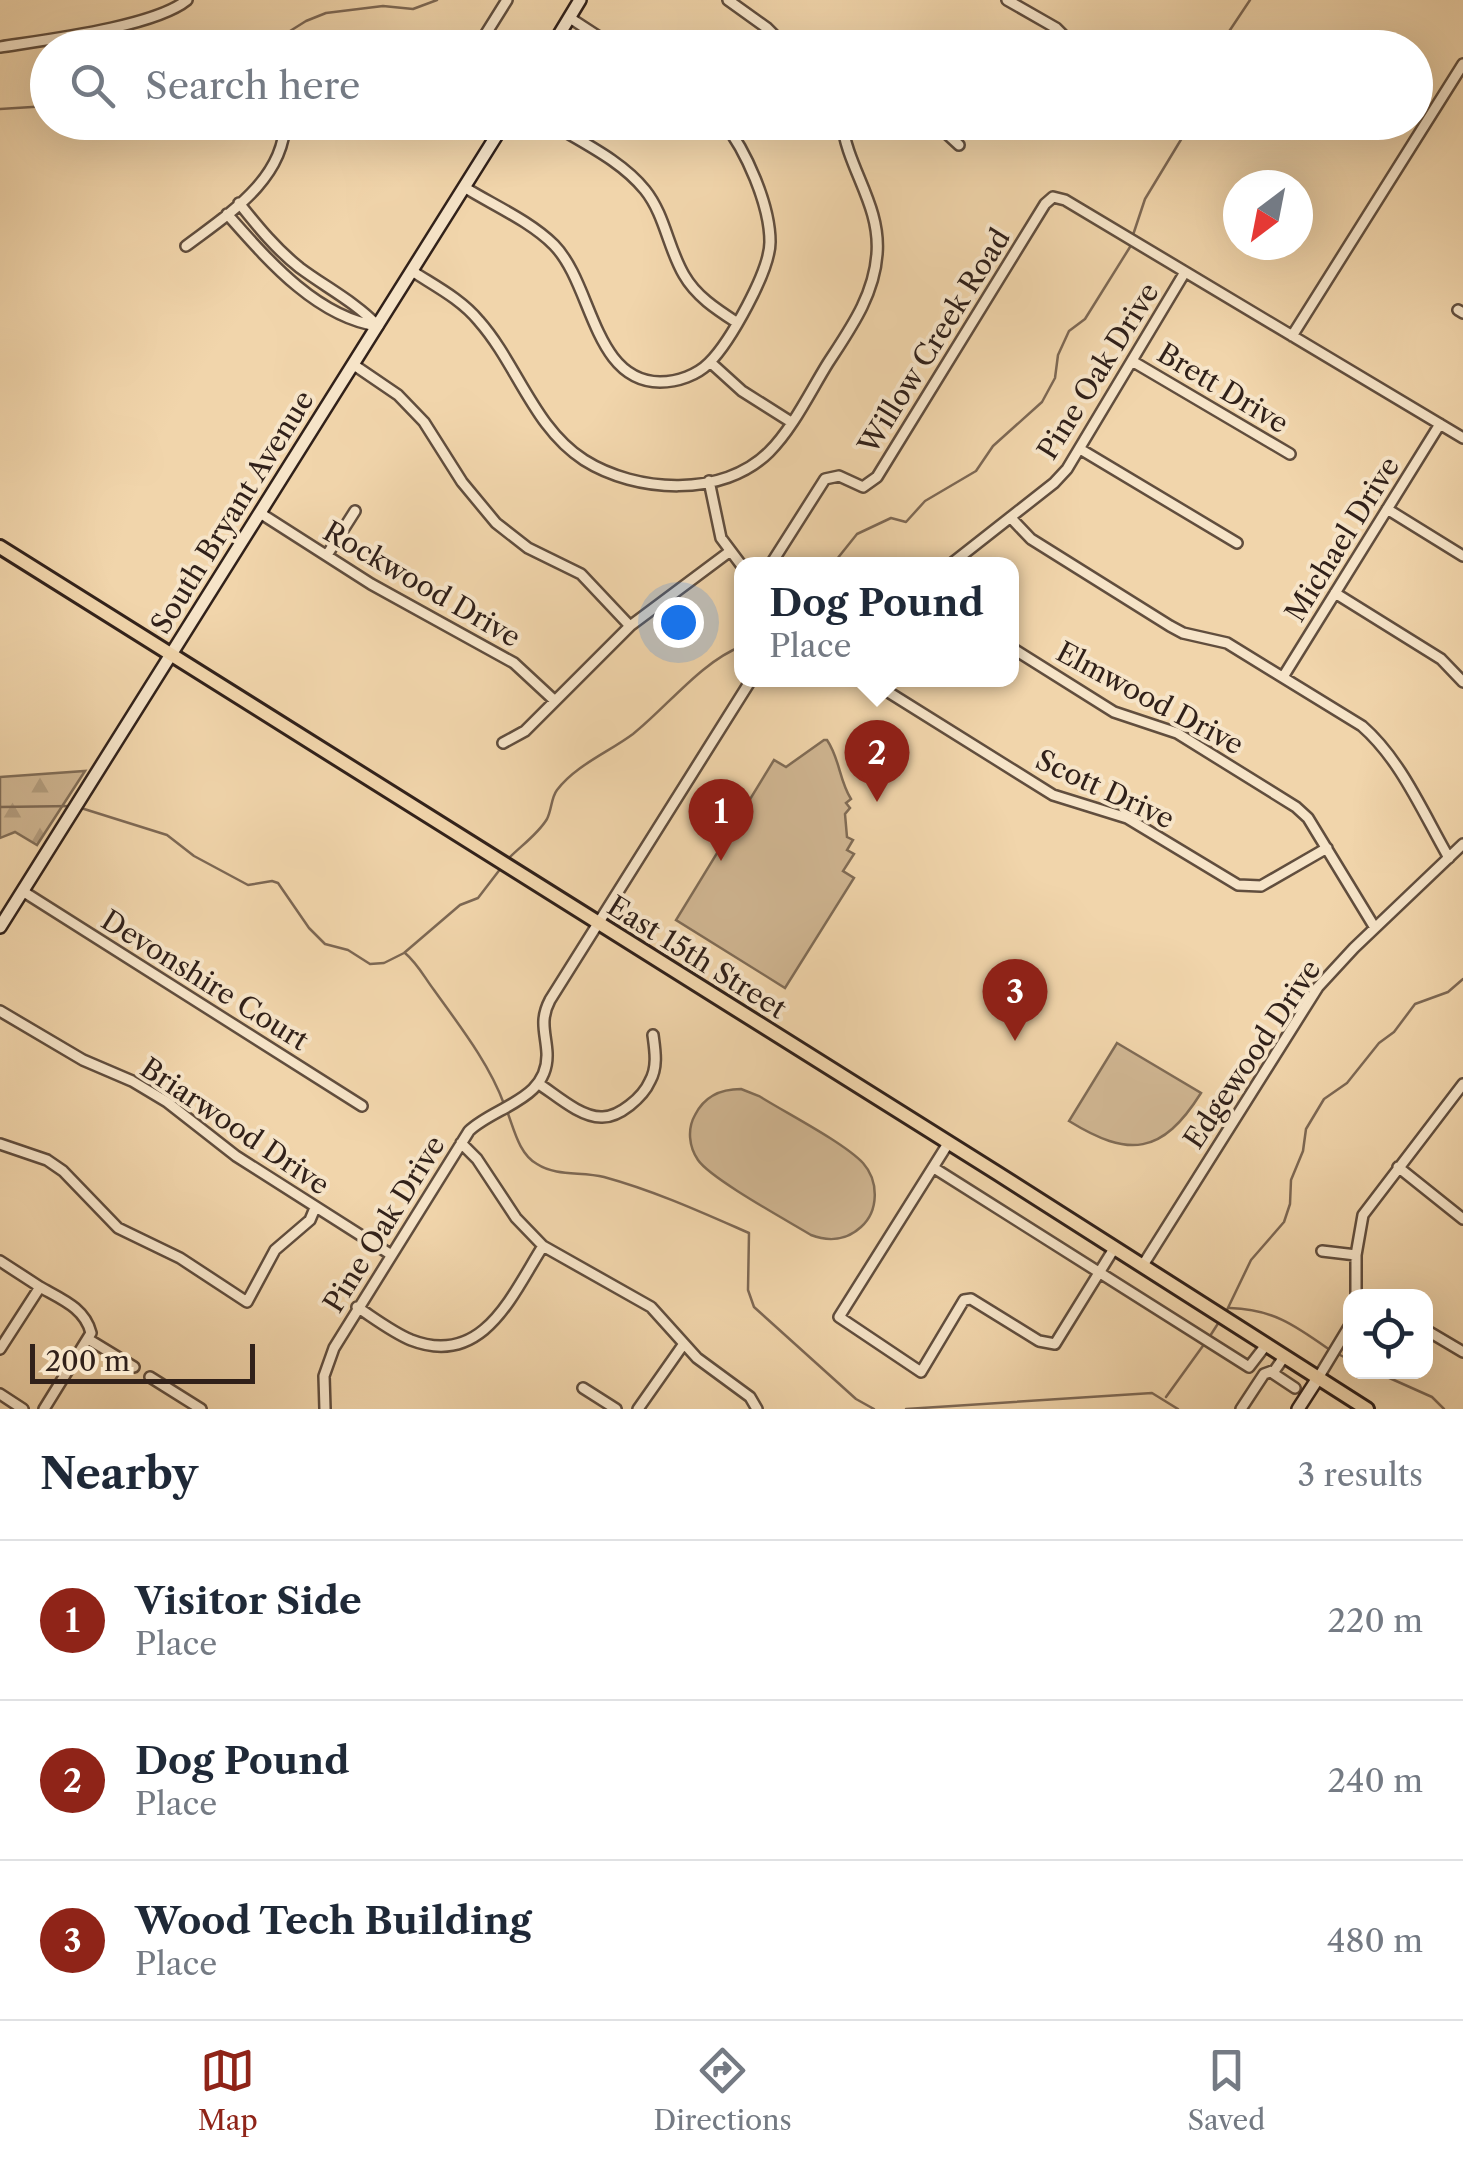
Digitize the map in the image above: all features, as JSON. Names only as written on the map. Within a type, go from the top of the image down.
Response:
[{"type":"main road","name":"East 15th Street","points":[[0,546],[1367,1409]]},
{"type":"street","points":[[97,30],[168,11],[187,0]]},
{"type":"street","points":[[488,30],[507,0]]},
{"type":"street","points":[[563,30],[580,0]]},
{"type":"street","points":[[728,0],[769,30]]},
{"type":"street","points":[[1007,0],[1058,30]]},
{"type":"street","points":[[570,18],[588,30]]},
{"type":"street","points":[[0,47],[30,42]]},
{"type":"street","points":[[1433,112],[1463,64]]},
{"type":"street","points":[[186,246],[239,204],[273,166],[283,140]]},
{"type":"street","name":"South Bryant Avenue","points":[[0,927],[494,140]]},
{"type":"street","points":[[578,140],[621,167],[644,188],[661,216],[684,275],[706,301],[736,322]]},
{"type":"street","points":[[464,187],[546,238],[564,257],[606,350],[622,368],[644,380],[664,382],[688,377],[710,362],[763,276],[769,228],[750,168],[734,140]]},
{"type":"street","points":[[412,271],[458,300],[478,318],[544,420],[574,453],[632,480],[678,484],[730,476],[772,450],[861,310],[875,274],[878,237],[874,217],[848,140]]},
{"type":"street","points":[[955,140],[960,144]]},
{"type":"street","points":[[1292,336],[1415,140]]},
{"type":"street","name":"Willow Creek Road","points":[[775,557],[823,481],[839,476],[863,487],[878,477],[1045,204],[1053,198],[1064,200],[1185,272]]},
{"type":"street","points":[[239,204],[297,266],[363,310],[378,326]]},
{"type":"street","points":[[227,214],[263,256],[299,286],[354,323],[378,326]]},
{"type":"street","points":[[1185,272],[1463,438]]},
{"type":"street","name":"Pine Oak Drive","points":[[961,557],[1054,483],[1080,449],[1185,272]]},
{"type":"street","name":"Brett Drive","points":[[1132,360],[1290,454]]},
{"type":"street","points":[[710,362],[742,392],[791,422]]},
{"type":"street","points":[[354,365],[398,395],[424,422],[462,482],[496,523],[528,548],[581,574],[630,626]]},
{"type":"street","name":"Michael Drive","points":[[1283,677],[1440,424]]},
{"type":"street","points":[[1080,449],[1237,543]]},
{"type":"street","points":[[708,481],[720,534],[734,557]]},
{"type":"street","points":[[1387,509],[1463,556]]},
{"type":"street","points":[[327,556],[355,512]]},
{"type":"street","name":"Rockwood Drive","points":[[260,514],[371,584],[514,662],[556,700]]},
{"type":"street","points":[[1011,518],[1031,539],[1179,631],[1226,643],[1362,726],[1380,742],[1448,858]]},
{"type":"street","points":[[503,743],[525,731],[630,626],[729,552]]},
{"type":"street","points":[[1335,592],[1441,659],[1463,682]]},
{"type":"street","name":"Elmwood Drive","points":[[1019,652],[1114,712],[1184,736],[1286,800],[1308,818],[1375,928]]},
{"type":"street","points":[[653,1034],[656,1058],[650,1082],[621,1113],[600,1118],[538,1084],[544,1076],[548,1052],[543,1034],[544,1014],[747,687]]},
{"type":"street","name":"Scott Drive","points":[[880,687],[1053,795],[1132,821],[1238,885],[1265,884],[1327,848]]},
{"type":"street","name":"Edgewood Drive","points":[[1143,1265],[1318,987],[1463,844]]},
{"type":"street","name":"Devonshire Court","points":[[24,892],[362,1106]]},
{"type":"street","name":"Briarwood Drive","points":[[0,1011],[83,1060],[168,1102],[236,1156],[390,1254]]},
{"type":"street","name":"Pine Oak Drive","points":[[325,1409],[324,1376],[328,1362],[357,1307],[460,1143],[476,1124],[516,1103],[538,1084]]},
{"type":"street","points":[[1356,1289],[1356,1254],[1363,1215],[1463,1084]]},
{"type":"street","points":[[949,1142],[840,1318],[921,1372],[964,1300],[971,1299],[1039,1341],[1054,1344],[1115,1247]]},
{"type":"street","points":[[460,1143],[477,1160],[516,1218],[543,1246],[652,1307],[682,1345],[750,1397],[757,1409]]},
{"type":"street","points":[[0,1144],[47,1160],[63,1170],[118,1228],[180,1258],[247,1302],[275,1250],[310,1220],[316,1208]]},
{"type":"street","points":[[1398,1167],[1463,1219]]},
{"type":"street","points":[[934,1168],[1249,1366],[1266,1345]]},
{"type":"street","points":[[357,1307],[429,1346],[475,1339],[499,1316],[543,1246]]},
{"type":"street","points":[[1322,1250],[1356,1254]]},
{"type":"street","points":[[0,1261],[88,1320],[91,1333],[44,1409]]},
{"type":"street","points":[[0,1349],[40,1286]]},
{"type":"street","points":[[1433,1334],[1463,1352]]},
{"type":"street","points":[[1298,1409],[1343,1337]]},
{"type":"street","points":[[88,1339],[134,1367]]},
{"type":"street","points":[[638,1409],[682,1345]]},
{"type":"street","points":[[1241,1409],[1264,1374],[1271,1372],[1284,1357]]},
{"type":"street","points":[[1271,1372],[1295,1388]]},
{"type":"street","points":[[150,1378],[201,1409]]},
{"type":"street","points":[[583,1388],[616,1409]]},
{"type":"street","points":[[0,1394],[23,1409]]},
{"type":"green space","points":[[824,740],[831,747],[851,799],[846,803],[850,808],[845,814],[847,837],[853,840],[847,850],[854,854],[843,871],[854,878],[785,988],[676,920],[774,760],[786,767]]},
{"type":"green space","points":[[85,771],[37,845],[15,832],[0,838],[0,777]]},
{"type":"green space","points":[[1117,1043],[1201,1093],[1187,1114],[1158,1139],[1127,1145],[1109,1141],[1069,1121]]},
{"type":"green space","points":[[741,1089],[814,1128],[863,1163],[872,1178],[875,1196],[871,1213],[861,1227],[838,1238],[811,1235],[733,1188],[698,1160],[691,1144],[692,1120],[714,1095]]},
{"type":"waterway","points":[[292,30],[326,13],[383,6],[413,9],[437,0]]},
{"type":"waterway","points":[[1230,30],[1250,0]]},
{"type":"waterway","points":[[0,109],[30,107]]},
{"type":"waterway","points":[[1133,235],[1145,199],[1181,140]]},
{"type":"waterway","points":[[839,557],[857,534],[891,518],[906,522],[925,501],[976,471],[993,446],[1042,402],[1055,378],[1058,355],[1069,331],[1085,319],[1130,247]]},
{"type":"waterway","points":[[509,858],[543,824],[555,793],[565,781],[633,734],[685,686],[734,650]]},
{"type":"waterway","points":[[0,807],[73,806]]},
{"type":"waterway","points":[[81,808],[167,835],[194,856],[248,885],[278,883],[325,944],[348,950],[370,964],[384,963],[404,953],[460,905],[478,898],[501,868]]},
{"type":"waterway","points":[[405,953],[473,1045],[504,1104]]},
{"type":"waterway","points":[[1226,1312],[1251,1260],[1284,1222],[1306,1129],[1324,1099],[1347,1083],[1415,1004],[1448,992],[1463,979]]},
{"type":"waterway","points":[[507,1111],[526,1154],[545,1168],[623,1183],[749,1233],[748,1290],[754,1307],[856,1399],[874,1409]]},
{"type":"waterway","points":[[1230,1308],[1272,1315],[1330,1350]]},
{"type":"waterway","points":[[1210,1336],[1219,1322]]},
{"type":"waterway","points":[[1166,1397],[1205,1343]]},
{"type":"waterway","points":[[1338,1354],[1343,1356]]},
{"type":"waterway","points":[[1392,1379],[1432,1397],[1444,1409]]},
{"type":"waterway","points":[[906,1409],[1152,1393],[1178,1409]]},
{"type":"place","name":"Dog Pound","points":[[877,802]]},
{"type":"place","name":"Visitor Side","points":[[721,861]]},
{"type":"place","name":"Wood Tech Building","points":[[1015,1041]]}]
